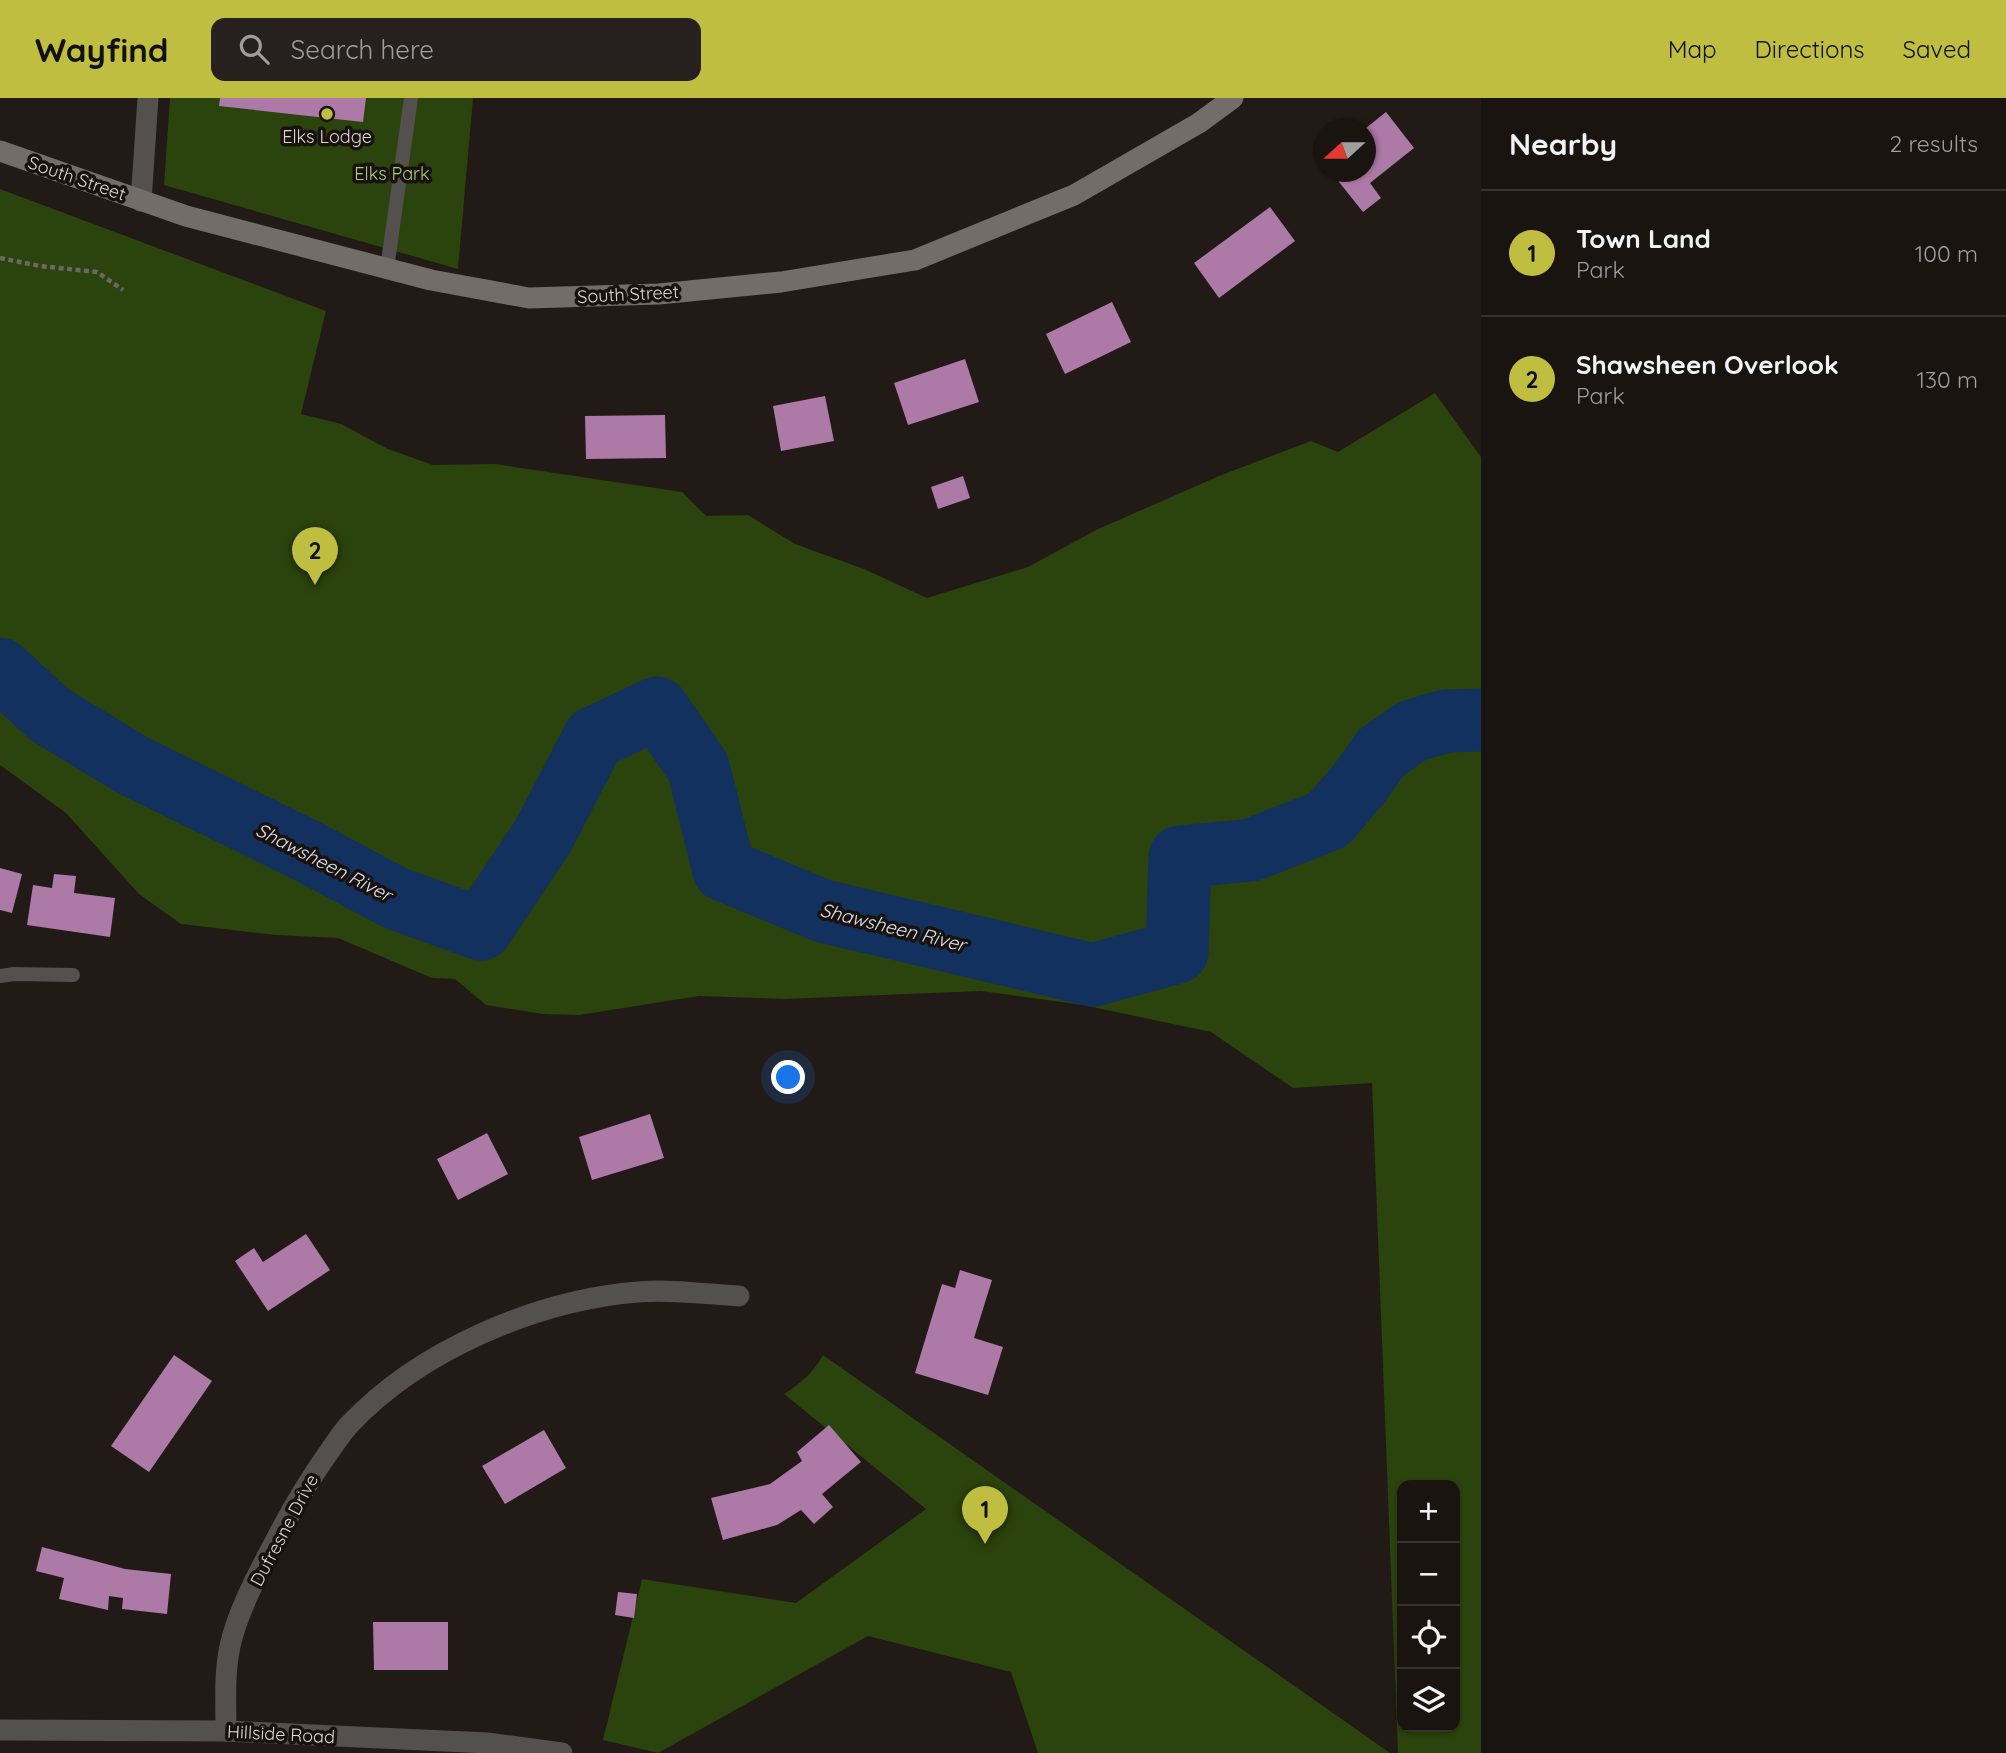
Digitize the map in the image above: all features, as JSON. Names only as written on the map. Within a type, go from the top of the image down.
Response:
[{"type":"street","points":[[141,201],[148,98]]},
{"type":"street","name":"South Street","points":[[0,151],[186,216],[431,280],[529,298],[659,294],[781,282],[915,260],[1074,195],[1199,123],[1233,98]]},
{"type":"street","name":"Dufresne Drive","points":[[226,1731],[226,1683],[230,1646],[260,1570],[302,1489],[348,1425],[373,1402],[398,1382],[453,1348],[523,1317],[571,1303],[613,1295],[661,1291],[738,1296]]},
{"type":"street","name":"Hillside Road","points":[[0,1730],[226,1731],[488,1743],[562,1753]]},
{"type":"lane","points":[[387,269],[411,98]]},
{"type":"lane","points":[[0,976],[73,975]]},
{"type":"path","points":[[0,258],[40,266],[97,272],[123,290]]},
{"type":"green space","name":"Elks Park","points":[[170,98],[473,98],[458,269],[164,185]]},
{"type":"green space","points":[[0,189],[326,311],[301,414],[341,424],[388,449],[433,465],[495,464],[682,492],[706,516],[748,515],[795,544],[864,569],[927,598],[1028,567],[1096,530],[1219,476],[1311,441],[1338,452],[1435,393],[1481,457],[1481,1753],[1398,1753],[1397,1732],[1460,1732],[1460,1480],[1397,1480],[1397,1727],[1372,1083],[1293,1088],[1211,1032],[1083,1005],[981,991],[785,999],[699,996],[579,1015],[543,1014],[486,1005],[455,979],[432,978],[338,938],[276,935],[181,924],[139,894],[66,813],[0,765]]},
{"type":"green space","points":[[823,1355],[1390,1753],[1038,1753],[1011,1672],[868,1636],[658,1753],[603,1740],[642,1579],[796,1603],[926,1509],[784,1394],[806,1377]]},
{"type":"building","name":"Elks Lodge","points":[[220,98],[366,98],[363,122],[219,106]]},
{"type":"building","points":[[1386,112],[1414,148],[1376,178],[1376,120]]},
{"type":"building","points":[[1339,182],[1371,182],[1381,198],[1363,212]]},
{"type":"building","points":[[1270,207],[1295,241],[1219,298],[1194,263]]},
{"type":"building","points":[[1112,302],[1131,342],[1065,374],[1046,334]]},
{"type":"building","points":[[965,359],[979,402],[908,425],[894,383]]},
{"type":"building","points":[[825,396],[834,441],[781,451],[773,406]]},
{"type":"building","points":[[665,415],[666,458],[586,459],[585,416]]},
{"type":"building","points":[[963,476],[970,498],[938,509],[931,487]]},
{"type":"building","points":[[0,868],[22,874],[12,913],[0,910]]},
{"type":"building","points":[[54,874],[76,876],[74,893],[115,898],[110,937],[27,925],[33,885],[52,888]]},
{"type":"building","points":[[650,1114],[664,1158],[592,1180],[579,1137]]},
{"type":"building","points":[[487,1133],[508,1174],[458,1200],[437,1159]]},
{"type":"building","points":[[306,1234],[330,1270],[268,1311],[235,1261],[254,1248],[263,1262]]},
{"type":"building","points":[[960,1270],[992,1280],[974,1338],[1003,1347],[988,1395],[915,1373],[942,1284],[955,1288]]},
{"type":"building","points":[[174,1355],[212,1381],[149,1472],[111,1446]]},
{"type":"building","points":[[829,1425],[861,1462],[822,1494],[833,1507],[814,1524],[801,1510],[777,1525],[723,1540],[711,1498],[770,1484],[802,1461],[797,1452]]},
{"type":"building","points":[[544,1430],[566,1468],[505,1504],[482,1466]]},
{"type":"building","points":[[42,1547],[125,1569],[171,1574],[167,1614],[122,1609],[123,1598],[109,1596],[108,1610],[59,1599],[64,1578],[36,1571]]},
{"type":"building","points":[[618,1592],[637,1594],[634,1618],[615,1615]]},
{"type":"building","points":[[373,1622],[448,1622],[448,1670],[374,1670]]},
{"type":"waterway","name":"Shawsheen River","points":[[0,669],[50,715],[134,766],[309,852],[395,898],[481,929],[543,836],[594,738],[657,708],[698,767],[724,870],[823,911],[1093,975],[1177,952],[1180,857],[1251,850],[1328,820],[1381,753],[1412,731],[1446,721],[1481,720]]},
{"type":"place","name":"Elks Lodge","points":[[327,114]]},
{"type":"place","name":"Shawsheen Overlook","points":[[315,585]]},
{"type":"place","name":"Town Land","points":[[985,1544]]}]
